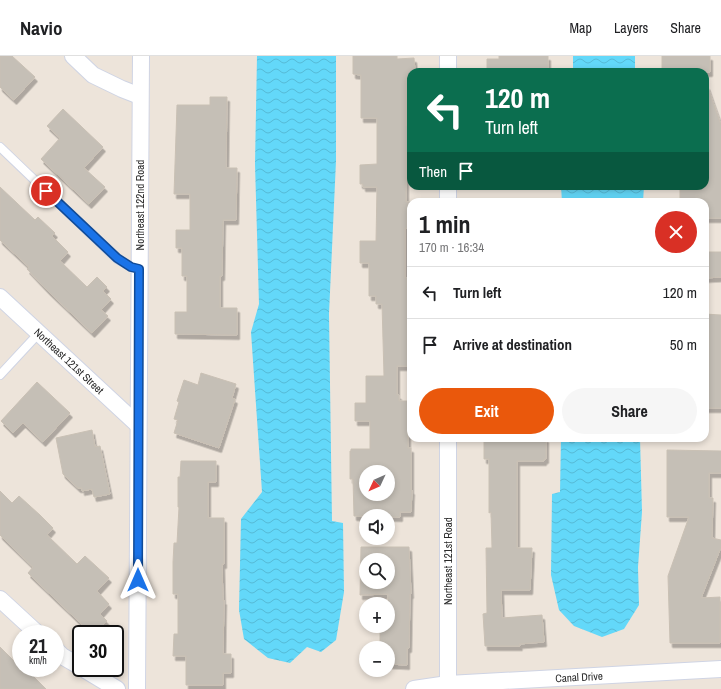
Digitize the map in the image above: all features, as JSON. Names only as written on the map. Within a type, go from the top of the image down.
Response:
[{"type":"street","points":[[73,56],[93,74],[122,89],[140,96]]},
{"type":"street","name":"Northeast 122nd Road","points":[[137,689],[141,56]]},
{"type":"street","points":[[448,56],[448,68]]},
{"type":"street","name":"Northeast 121st Street","points":[[1,301],[138,425]]},
{"type":"street","name":"Northeast 121st Road","points":[[448,442],[448,684]]},
{"type":"street","points":[[0,599],[28,625]]},
{"type":"street","name":"Canal Drive","points":[[414,689],[448,684],[721,669]]},
{"type":"street","points":[[96,677],[117,689]]},
{"type":"lane","points":[[0,147],[117,258],[131,267],[139,269]]},
{"type":"lane","points":[[0,375],[39,334]]},
{"type":"water","points":[[257,56],[336,56],[336,161],[329,314],[332,521],[343,523],[344,592],[336,640],[321,652],[307,647],[290,663],[268,658],[244,639],[239,610],[241,519],[262,492],[251,332],[259,304],[255,164]]},
{"type":"water","points":[[573,56],[635,56],[635,68],[573,68]]},
{"type":"water","points":[[561,190],[644,190],[643,198],[562,198]]},
{"type":"water","points":[[561,442],[640,442],[642,512],[638,567],[639,605],[624,629],[602,637],[574,626],[559,610],[551,575],[552,494],[560,492]]},
{"type":"building","points":[[0,56],[12,56],[35,77],[14,100],[0,87]]},
{"type":"building","points":[[353,56],[397,56],[397,59],[414,58],[415,68],[407,68],[406,77],[407,228],[405,228],[405,278],[407,278],[407,366],[397,366],[397,395],[399,395],[399,401],[407,401],[407,442],[408,448],[411,448],[412,490],[411,512],[400,512],[400,517],[395,517],[395,509],[359,509],[359,516],[354,516],[353,479],[350,479],[351,449],[370,449],[370,421],[355,421],[355,403],[366,403],[366,376],[384,376],[382,304],[376,304],[376,296],[369,296],[369,263],[360,263],[360,241],[376,241],[377,187],[363,187],[363,184],[360,184],[360,165],[377,164],[377,118],[361,118],[361,75],[353,74]]},
{"type":"building","points":[[499,56],[548,56],[548,68],[487,68],[487,59],[499,59]]},
{"type":"building","points":[[662,56],[710,56],[710,72],[709,68],[662,68]]},
{"type":"building","points":[[709,91],[721,125],[721,218],[709,218],[709,198],[680,198],[680,190],[709,190]]},
{"type":"building","points":[[210,97],[227,97],[226,168],[237,168],[236,220],[223,220],[220,308],[237,308],[237,335],[175,334],[175,312],[187,312],[187,276],[182,276],[182,248],[176,248],[176,230],[190,230],[190,194],[174,194],[177,105],[210,105]]},
{"type":"building","points":[[63,109],[103,147],[84,168],[105,187],[89,204],[41,159],[60,138],[47,126]]},
{"type":"building","points":[[0,187],[35,220],[38,217],[55,233],[52,236],[68,252],[60,261],[87,287],[97,277],[107,287],[103,291],[111,299],[101,310],[108,316],[92,333],[48,291],[27,269],[29,267],[0,240]]},
{"type":"building","points":[[709,252],[721,252],[721,277],[709,278]]},
{"type":"building","points":[[709,314],[721,315],[721,408],[709,408]]},
{"type":"building","points":[[201,373],[236,384],[232,398],[235,399],[219,448],[174,433],[178,420],[174,419],[179,402],[177,401],[184,380],[198,385]]},
{"type":"building","points":[[37,382],[70,413],[43,442],[23,423],[13,433],[1,421]]},
{"type":"building","points":[[92,430],[95,447],[100,446],[110,494],[94,497],[92,489],[82,491],[82,488],[78,488],[63,474],[56,438]]},
{"type":"building","points":[[484,442],[546,442],[546,459],[544,459],[544,461],[517,461],[517,548],[532,548],[530,590],[501,590],[502,618],[542,615],[544,642],[519,644],[520,646],[485,646],[483,614],[487,613],[486,548],[492,548],[491,512],[489,513],[489,459],[484,459]]},
{"type":"building","points":[[667,450],[721,451],[721,473],[709,473],[709,498],[713,498],[712,538],[721,540],[721,547],[701,598],[720,597],[720,643],[670,643],[668,576],[689,517],[667,517]]},
{"type":"building","points":[[181,461],[216,461],[216,482],[208,482],[208,518],[224,518],[224,564],[222,564],[223,601],[224,600],[223,654],[231,654],[231,673],[223,673],[223,685],[186,685],[186,656],[173,656],[174,634],[178,634],[178,594],[173,594],[173,562],[174,543],[177,543],[179,507],[178,477],[180,477]]},
{"type":"building","points":[[0,491],[12,503],[19,496],[40,515],[53,528],[47,535],[77,564],[85,556],[109,578],[97,591],[109,604],[100,614],[107,621],[103,625],[83,625],[28,573],[33,567],[0,535]]},
{"type":"building","points":[[361,547],[409,547],[411,594],[407,665],[395,664],[395,641],[380,641],[380,633],[395,633],[395,597],[388,597],[388,594],[360,595],[360,589],[395,589],[395,553],[361,553]]},
{"type":"building","points":[[0,647],[12,659],[12,677],[34,677],[46,689],[0,689]]},
{"type":"route","points":[[46,191],[117,258],[131,267],[139,269],[138,580]]}]
